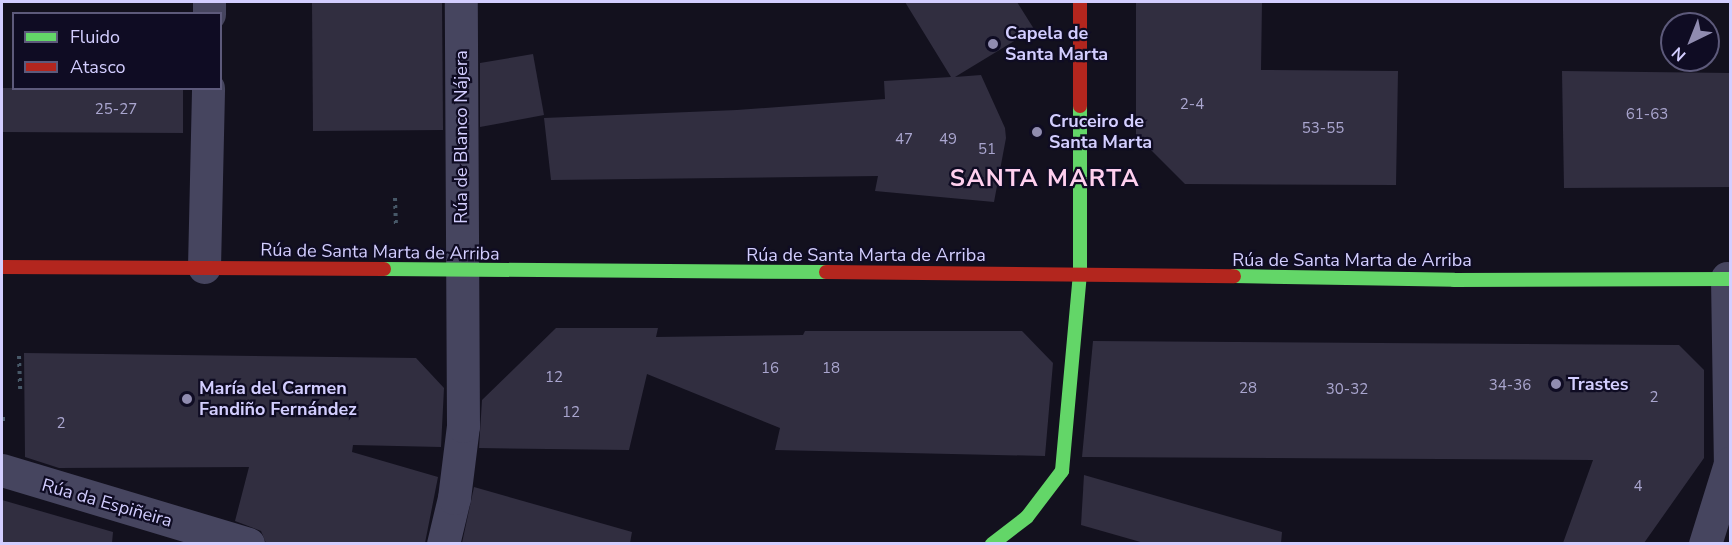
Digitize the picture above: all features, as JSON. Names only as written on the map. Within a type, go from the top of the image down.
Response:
[{"type":"street","name":"Rúa de Blanco Nájera","points":[[443,543],[454,498],[463,426],[461,2]]},
{"type":"street","points":[[992,543],[1027,517],[1062,471],[1080,274],[1080,2]]},
{"type":"street","points":[[204,267],[208,90]]},
{"type":"street","name":"Rúa de Santa Marta de Arriba","points":[[2,267],[204,267],[462,272],[1080,274],[1443,280],[1729,278]]},
{"type":"street","points":[[1705,543],[1731,463],[1729,278]]},
{"type":"street","name":"Rúa da Espiñeira","points":[[2,470],[248,543]]},
{"type":"path","points":[[395,198],[396,236]]},
{"type":"path","points":[[19,356],[20,388]]},
{"type":"path","points":[[2,419],[7,419]]},
{"type":"building","points":[[312,2],[442,2],[443,130],[313,131]]},
{"type":"building","points":[[905,2],[1017,2],[1034,29],[955,77],[981,75],[1005,128],[1006,138],[994,202],[875,191],[878,176],[551,180],[544,118],[737,110],[885,99],[884,81],[951,77]]},
{"type":"building","points":[[1136,2],[1262,2],[1261,70],[1398,71],[1396,185],[1185,184],[1136,135]]},
{"type":"building","points":[[533,54],[544,115],[480,127],[480,63]]},
{"type":"building","points":[[1562,71],[1731,73],[1731,187],[1564,188]]},
{"type":"building","points":[[2,88],[12,88],[12,90],[183,90],[183,133],[2,132]]},
{"type":"building","points":[[556,328],[658,328],[656,337],[803,335],[805,331],[1022,331],[1053,363],[1045,456],[775,450],[780,428],[647,374],[629,450],[479,448],[482,400]]},
{"type":"building","points":[[1093,341],[1679,345],[1704,370],[1704,458],[1644,543],[1563,543],[1593,460],[1082,457]]},
{"type":"building","points":[[24,353],[416,358],[444,388],[441,447],[353,445],[352,452],[438,477],[425,543],[266,543],[261,531],[235,521],[249,467],[59,468],[25,457]]},
{"type":"building","points":[[1084,475],[1282,532],[1281,543],[1144,543],[1081,525]]},
{"type":"building","points":[[474,487],[632,532],[630,543],[462,543]]},
{"type":"building","points":[[2,500],[113,532],[112,543],[2,543]]},
{"type":"traffic: fast","points":[[992,544],[1027,517],[1062,471],[1080,274],[1080,106]]},
{"type":"traffic: fast","points":[[384,269],[826,272]]},
{"type":"traffic: fast","points":[[1234,276],[1454,280],[1730,279]]},
{"type":"traffic: jam","points":[[1080,2],[1080,106]]},
{"type":"traffic: jam","points":[[2,267],[384,269]]},
{"type":"traffic: jam","points":[[826,272],[1234,276]]},
{"type":"place","name":"Capela de Santa Marta","points":[[993,44]]},
{"type":"place","name":"Cruceiro de Santa Marta","points":[[1037,132]]},
{"type":"place","name":"Trastes","points":[[1556,384]]},
{"type":"place","name":"María del Carmen Fandiño Fernández","points":[[187,399]]},
{"type":"district","name":"SANTA MARTA","points":[[1045,179]]}]
